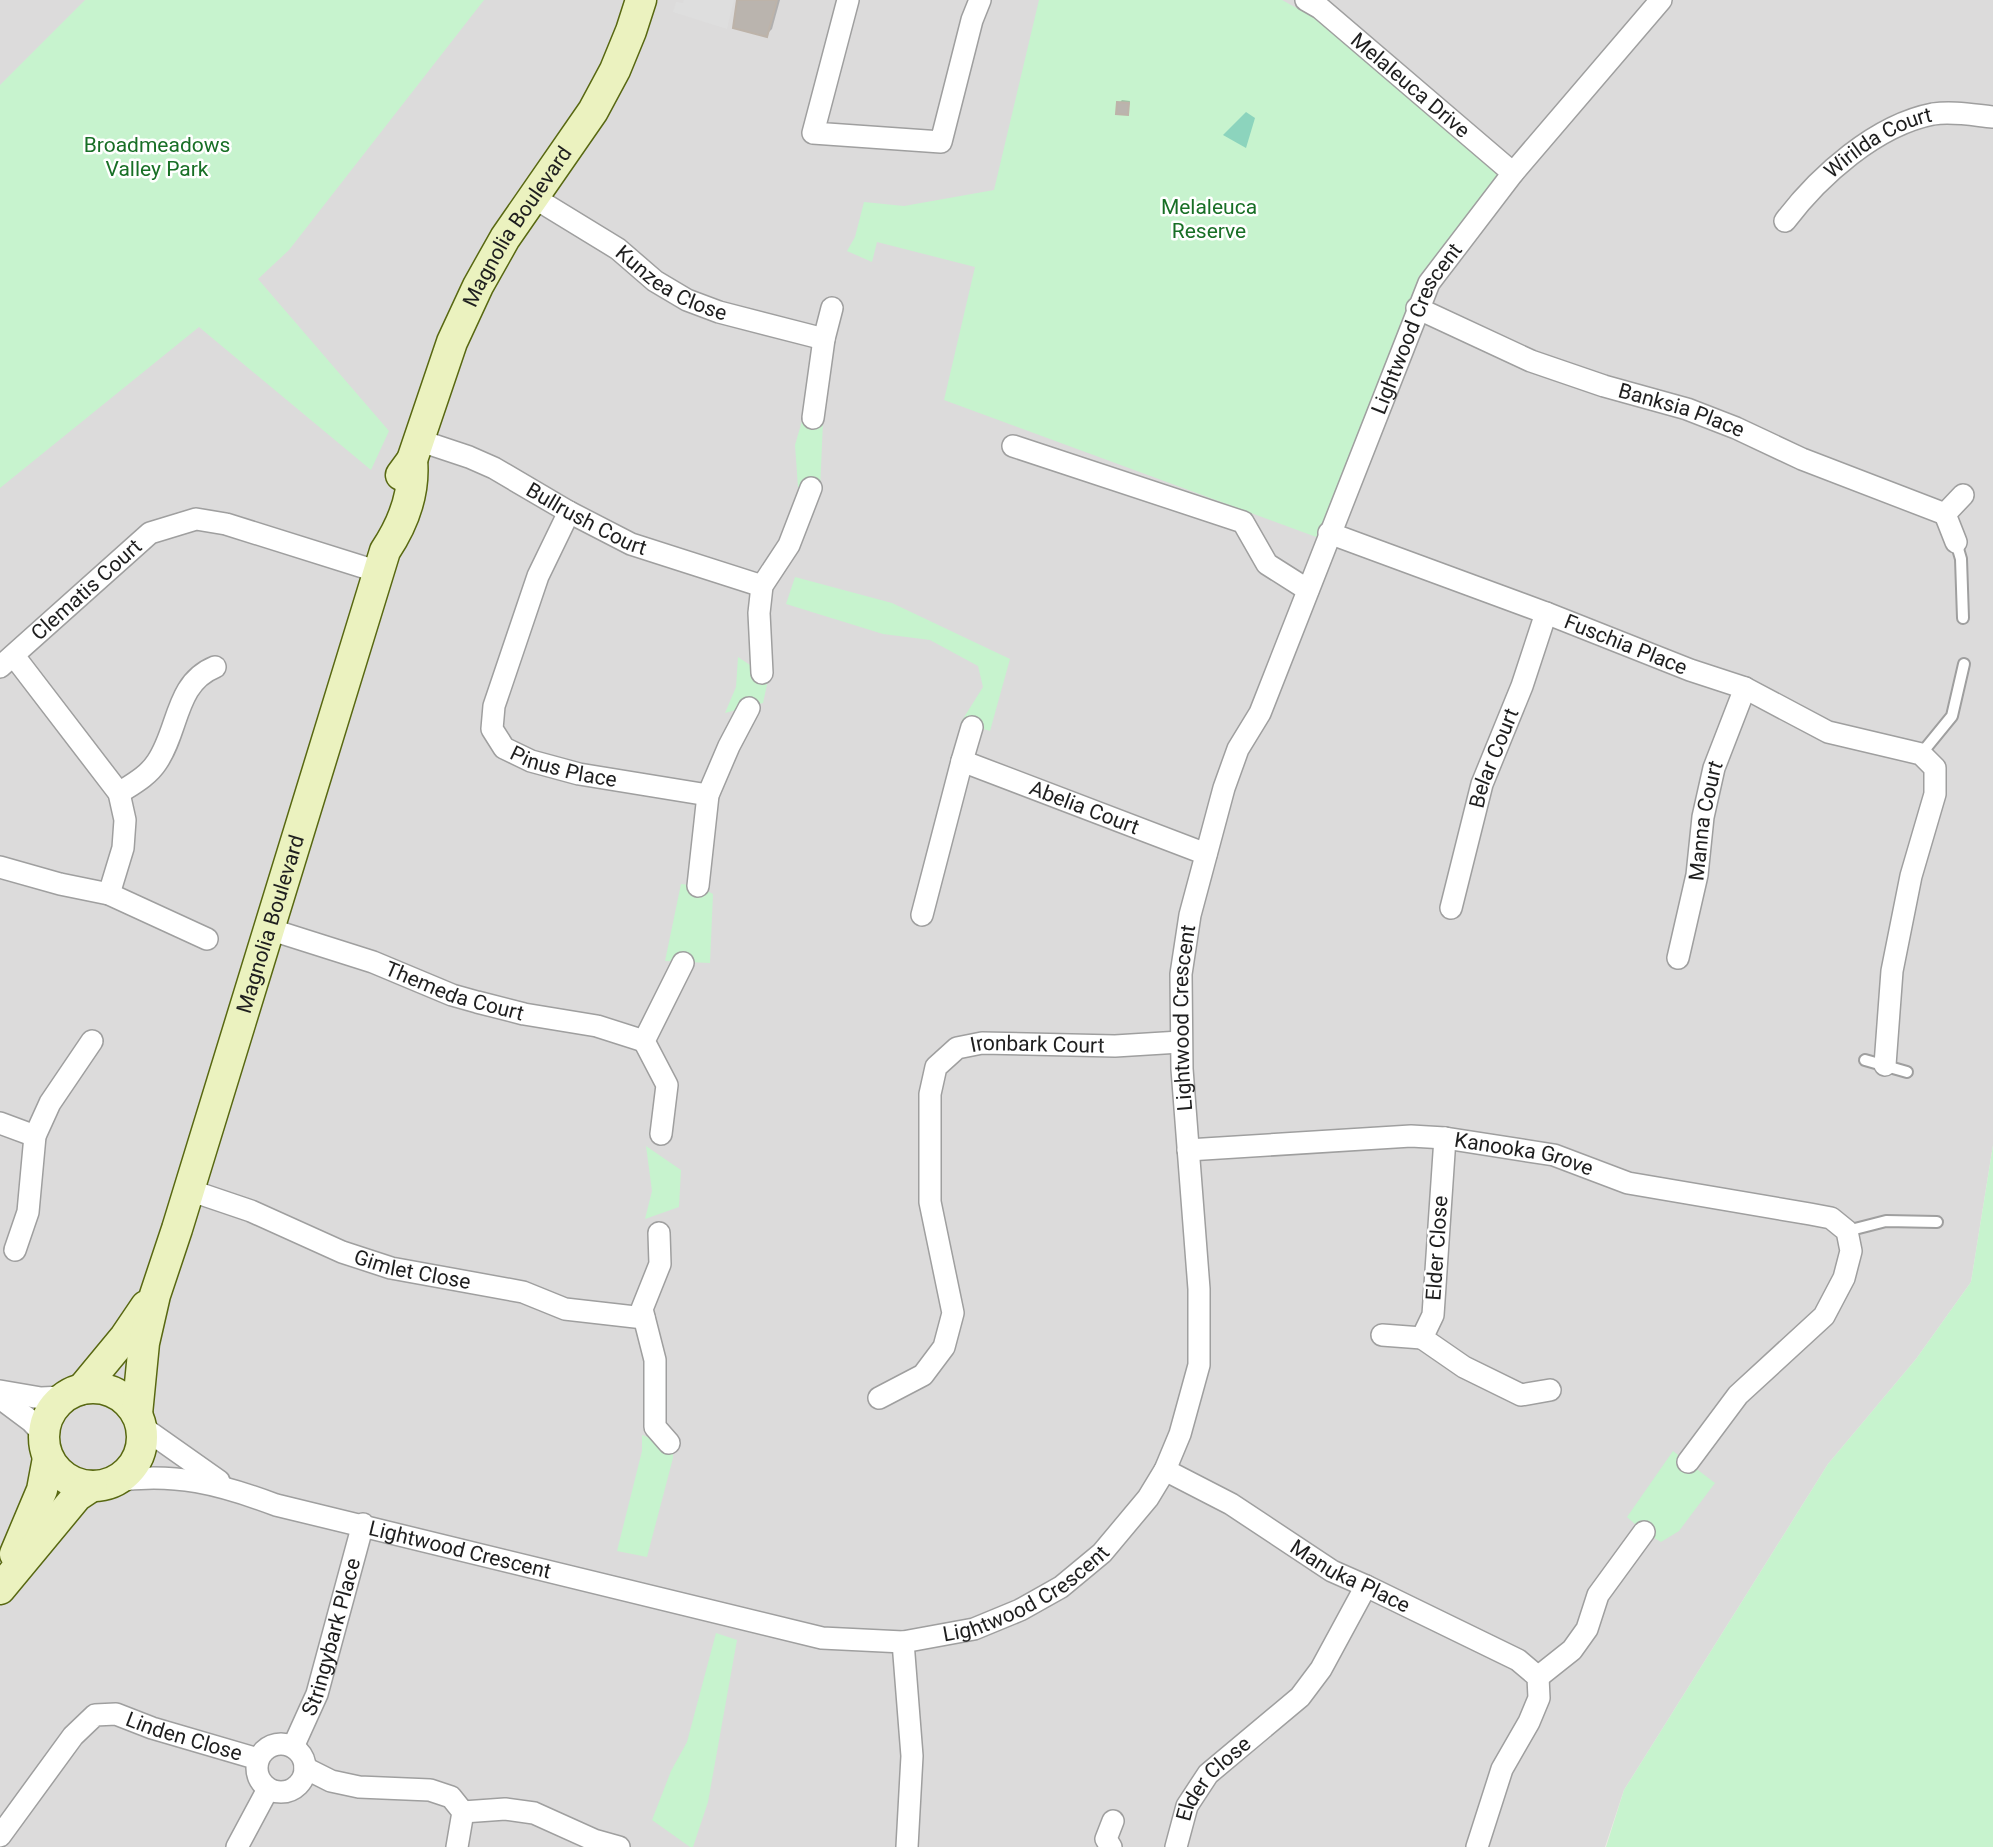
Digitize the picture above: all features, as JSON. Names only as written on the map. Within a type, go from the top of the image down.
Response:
[{"type":"street","name":"Magnolia Boulevard","points":[[139,1420],[144,1343],[155,1294],[382,562],[398,532],[410,494],[415,450],[452,342],[505,238],[593,111],[615,70],[641,0]]},
{"type":"street","points":[[848,0],[813,133],[941,142],[972,20],[980,0]]},
{"type":"street","name":"Lightwood Crescent","points":[[103,1484],[163,1477],[226,1486],[276,1505],[822,1637],[903,1642],[974,1629],[1020,1610],[1061,1587],[1102,1553],[1148,1498],[1165,1470],[1180,1434],[1199,1365],[1199,1289],[1180,1042],[1181,974],[1190,915],[1208,848],[1238,791],[1252,754],[1260,713],[1429,283],[1513,173],[1661,0]]},
{"type":"street","name":"Melaleuca Drive","points":[[1317,3],[1513,173]]},
{"type":"street","name":"Wirilda Court","points":[[1785,221],[1807,193],[1838,166],[1898,125],[1932,114],[1954,112],[1993,117]]},
{"type":"street","name":"Kunzea Close","points":[[533,197],[618,250],[655,281],[687,300],[719,312],[824,339]]},
{"type":"street","points":[[813,418],[824,339],[832,308]]},
{"type":"street","name":"Banksia Place","points":[[1418,308],[1531,361],[1604,386],[1687,409],[1945,514]]},
{"type":"street","points":[[1013,446],[1243,523],[1267,564],[1308,590]]},
{"type":"street","name":"Bullrush Court","points":[[415,450],[469,457],[494,468],[631,544],[762,586]]},
{"type":"street","points":[[762,673],[759,613],[762,586],[789,545],[811,488]]},
{"type":"street","points":[[1956,542],[1945,514],[1963,495]]},
{"type":"street","name":"Pinus Place","points":[[569,512],[538,576],[494,706],[492,729],[504,748],[531,761],[579,774],[708,795]]},
{"type":"street","name":"Clematis Court","points":[[7,661],[150,533],[196,519],[382,562]]},
{"type":"street","name":"Fuschia Place","points":[[1329,533],[1546,613],[1690,670],[1745,688],[1828,732],[1921,754]]},
{"type":"street","name":"Belar Court","points":[[1451,908],[1482,784],[1522,686],[1546,613]]},
{"type":"street","points":[[7,661],[119,793],[125,821],[123,848],[109,894]]},
{"type":"street","points":[[119,793],[141,779],[156,763],[167,744],[190,683],[201,673],[215,667]]},
{"type":"street","name":"Manna Court","points":[[1678,958],[1698,875],[1703,817],[1714,768],[1745,688]]},
{"type":"street","points":[[698,886],[708,795],[749,708]]},
{"type":"street","points":[[922,915],[972,727]]},
{"type":"street","points":[[1875,1062],[1911,876],[1935,794],[1934,768],[1921,754]]},
{"type":"street","name":"Abelia Court","points":[[962,761],[1208,848]]},
{"type":"street","points":[[0,867],[109,894],[207,939]]},
{"type":"street","name":"Themeda Court","points":[[268,929],[373,962],[464,999],[524,1014],[597,1026],[644,1041]]},
{"type":"street","points":[[661,1134],[667,1085],[644,1041],[684,963]]},
{"type":"street","points":[[15,1250],[28,1212],[35,1136],[50,1103],[92,1041]]},
{"type":"street","name":"Ironbark Court","points":[[879,1398],[923,1375],[944,1347],[953,1313],[930,1202],[930,1094],[936,1067],[957,1048],[982,1043],[1115,1046],[1180,1042]]},
{"type":"street","points":[[0,1123],[35,1136]]},
{"type":"street","name":"Kanooka Grove","points":[[1188,1150],[1411,1136],[1445,1138],[1554,1155],[1628,1184],[1831,1218],[1847,1231]]},
{"type":"street","name":"Elder Close","points":[[1422,1338],[1433,1315],[1445,1138]]},
{"type":"street","name":"Gimlet Close","points":[[188,1190],[251,1211],[342,1252],[391,1268],[523,1292],[565,1309],[644,1318]]},
{"type":"street","points":[[1688,1462],[1738,1395],[1824,1316],[1847,1269],[1852,1251],[1847,1231]]},
{"type":"street","points":[[659,1233],[660,1264],[642,1309],[655,1360],[655,1427],[669,1443]]},
{"type":"street","name":"Magnolia Boulevard","points":[[73,1393],[125,1337],[155,1294]]},
{"type":"street","points":[[1382,1335],[1422,1338],[1464,1367],[1521,1395],[1550,1390]]},
{"type":"street","points":[[0,1391],[41,1398],[98,1388],[114,1392],[127,1401],[139,1420],[142,1443],[138,1458],[128,1472],[70,1505],[0,1588]]},
{"type":"street","points":[[0,1588],[42,1490],[46,1420],[53,1408],[73,1393]]},
{"type":"street","points":[[0,1398],[31,1421],[46,1446],[55,1470],[78,1484],[103,1484]]},
{"type":"street","name":"Lightwood Crescent","points":[[139,1420],[226,1486]]},
{"type":"street","name":"Manuka Place","points":[[1165,1470],[1231,1504],[1332,1572],[1518,1660],[1538,1677]]},
{"type":"street","name":"Stringybark Place","points":[[293,1747],[317,1694],[363,1524]]},
{"type":"street","points":[[1477,1847],[1502,1769],[1529,1722],[1539,1698],[1538,1677],[1572,1650],[1587,1629],[1598,1595],[1644,1532]]},
{"type":"street","name":"Elder Close","points":[[1176,1847],[1187,1806],[1208,1774],[1300,1698],[1321,1669],[1366,1586]]},
{"type":"street","points":[[903,1642],[912,1756],[907,1847]]},
{"type":"street","name":"Linden Close","points":[[0,1836],[73,1736],[95,1714],[116,1714],[152,1728],[258,1759]]},
{"type":"street","points":[[285,1744],[293,1747],[304,1760],[305,1768],[300,1783],[293,1789],[277,1792],[268,1789],[258,1776],[258,1759],[269,1747],[285,1744]]},
{"type":"street","points":[[305,1768],[331,1782],[359,1787],[430,1790],[451,1797],[463,1812],[457,1847]]},
{"type":"street","points":[[237,1847],[268,1789]]},
{"type":"street","points":[[463,1812],[505,1809],[534,1814],[594,1840],[619,1847]]},
{"type":"street","points":[[1111,1847],[1106,1839],[1113,1821]]},
{"type":"lane","points":[[1956,542],[1961,559],[1963,618]]},
{"type":"lane","points":[[1921,754],[1952,716],[1964,664]]},
{"type":"lane","points":[[1875,1062],[1907,1072]]},
{"type":"lane","points":[[1847,1231],[1886,1221],[1937,1222]]},
{"type":"shaded area","points":[[0,0],[1993,0],[1993,1145],[1971,1282],[1916,1359],[1828,1464],[1624,1790],[1605,1847],[0,1847]]},
{"type":"shaded area","points":[[684,0],[734,0],[727,29],[673,12],[676,2],[683,3]]},
{"type":"green space","name":"Broadmeadows Valley Park","points":[[85,0],[484,0],[289,250],[258,279],[389,431],[371,470],[199,327],[0,488],[0,85]]},
{"type":"green space","name":"Melaleuca Reserve","points":[[1039,0],[1282,0],[1313,17],[1501,173],[1419,276],[1319,538],[944,400],[975,267],[877,242],[872,262],[847,251],[855,237],[864,202],[904,206],[994,190]]},
{"type":"green space","points":[[1246,112],[1255,118],[1246,148],[1223,135]]},
{"type":"green space","points":[[813,418],[823,422],[820,490],[798,487],[795,445],[802,421]]},
{"type":"green space","points":[[795,577],[892,603],[1010,659],[990,731],[961,722],[983,687],[978,666],[930,640],[883,634],[786,604]]},
{"type":"green space","points":[[738,657],[768,680],[763,703],[725,713],[736,687]]},
{"type":"green space","points":[[681,884],[698,886],[713,894],[710,963],[665,961]]},
{"type":"green space","points":[[1993,1145],[1993,1847],[1606,1847],[1624,1790],[1828,1464],[1916,1359],[1971,1282]]},
{"type":"green space","points":[[646,1146],[681,1170],[679,1207],[645,1219],[652,1191]]},
{"type":"green space","points":[[642,1435],[673,1446],[673,1458],[647,1557],[617,1551],[642,1451]]},
{"type":"green space","points":[[1673,1451],[1715,1483],[1679,1531],[1661,1542],[1627,1517]]},
{"type":"green space","points":[[716,1633],[737,1640],[708,1802],[693,1847],[690,1847],[652,1820],[671,1771],[687,1742]]},
{"type":"building","points":[[737,0],[777,0],[767,37],[733,28]]},
{"type":"building","points":[[1117,102],[1129,103],[1128,115],[1116,114]]}]
